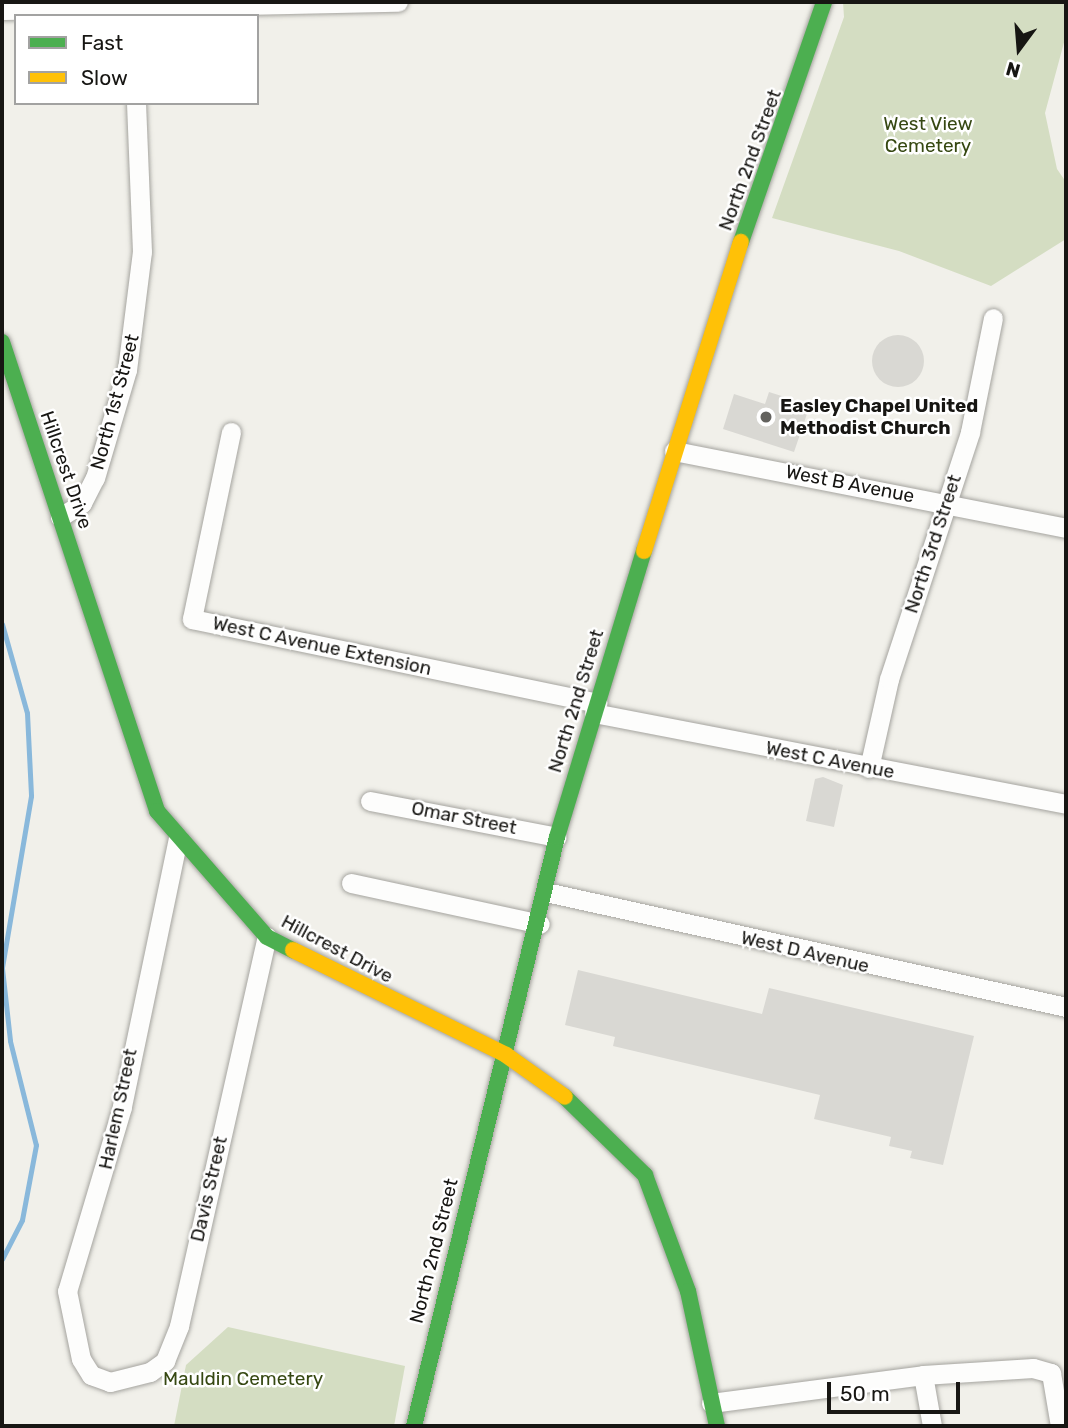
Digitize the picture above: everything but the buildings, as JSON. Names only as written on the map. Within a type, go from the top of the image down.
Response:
[{"type":"street","points":[[2,10],[398,2]]},
{"type":"street","name":"North 2nd Street","points":[[414,1426],[540,924],[557,837],[674,451],[824,2]]},
{"type":"street","name":"North 1st Street","points":[[60,517],[82,503],[95,478],[130,358],[142,252],[136,105]]},
{"type":"street","name":"North 3rd Street","points":[[869,768],[889,679],[944,503],[970,432],[993,318]]},
{"type":"street","name":"Hillcrest Drive","points":[[2,342],[139,765],[157,811],[267,937],[506,1055],[573,1102],[645,1175],[688,1291],[717,1426]]},
{"type":"street","name":"West C Avenue Extension","points":[[231,432],[192,619],[596,708]]},
{"type":"street","name":"West B Avenue","points":[[674,451],[1066,528]]},
{"type":"street","name":"West C Avenue","points":[[596,708],[869,768],[1066,804]]},
{"type":"street","name":"Omar Street","points":[[370,801],[557,837]]},
{"type":"street","name":"Harlem Street","points":[[91,1375],[74,1341],[67,1291],[122,1107],[178,838]]},
{"type":"street","points":[[351,883],[540,924]]},
{"type":"street","name":"West D Avenue","points":[[546,892],[1066,1007]]},
{"type":"street","name":"Davis Street","points":[[91,1375],[110,1382],[129,1379],[165,1361],[179,1326],[267,937]]},
{"type":"street","points":[[711,1403],[923,1375],[1033,1368],[1051,1373],[1060,1426]]},
{"type":"street","points":[[923,1375],[932,1426]]},
{"type":"green space","name":"West View Cemetery","points":[[843,2],[1066,2],[1066,35],[1045,113],[1057,169],[1066,182],[1066,239],[991,286],[899,251],[772,218],[844,17]]},
{"type":"green space","name":"Mauldin Cemetery","points":[[228,1327],[405,1366],[394,1426],[174,1426],[186,1365]]},
{"type":"waterway","points":[[2,624],[27,713],[31,796],[2,968],[10,1041],[36,1145],[22,1220],[2,1259]]},
{"type":"traffic: fast","points":[[741,242],[824,2]]},
{"type":"traffic: fast","points":[[2,342],[157,811],[267,937],[293,950]]},
{"type":"traffic: fast","points":[[414,1426],[557,837],[644,551]]},
{"type":"traffic: fast","points":[[565,1097],[645,1175],[688,1291],[717,1426]]},
{"type":"traffic: slow","points":[[644,551],[741,242]]},
{"type":"traffic: slow","points":[[293,950],[506,1055],[565,1097]]},
{"type":"place","name":"Easley Chapel United Methodist Church","points":[[766,417]]}]
